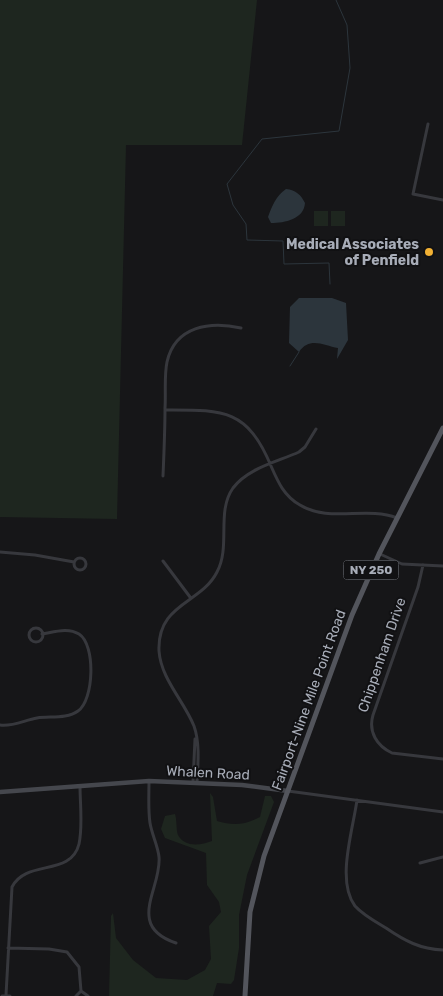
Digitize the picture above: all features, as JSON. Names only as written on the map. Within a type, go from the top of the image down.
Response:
[{"type":"main road","name":"Fairport-Nine Mile Point Road","points":[[245,996],[247,941],[254,893],[264,856],[339,648],[379,554],[443,428]]},
{"type":"street","points":[[428,124],[413,194],[443,200]]},
{"type":"street","points":[[163,476],[166,368],[176,342],[185,334],[198,327],[219,325],[241,328]]},
{"type":"street","points":[[165,410],[215,411],[234,417],[251,429],[259,440],[285,493],[309,510],[328,513],[385,514],[397,518]]},
{"type":"street","points":[[195,782],[196,734],[192,721],[162,667],[159,650],[164,624],[175,610],[208,584],[220,567],[224,553],[226,505],[233,489],[245,476],[305,447],[316,429]]},
{"type":"street","points":[[0,552],[35,555],[74,562],[76,559],[83,558],[86,566],[84,569],[78,570],[74,566],[74,562]]},
{"type":"street","points":[[379,554],[402,564],[443,566]]},
{"type":"street","points":[[163,561],[190,597]]},
{"type":"street","name":"Chippenham Drive","points":[[422,565],[418,587],[375,706],[371,728],[377,742],[385,750],[392,753],[443,759]]},
{"type":"street","points":[[34,629],[40,630],[42,634],[42,638],[36,642],[30,638],[30,633],[34,629]]},
{"type":"street","points":[[0,725],[72,714],[86,703],[89,692],[90,659],[87,642],[79,634],[67,630],[42,634]]},
{"type":"street","points":[[149,781],[150,822],[159,860],[149,897],[148,912],[158,932],[176,943]]},
{"type":"street","name":"Whalen Road","points":[[0,792],[149,781],[195,782],[288,791],[443,812]]},
{"type":"street","points":[[6,996],[10,896],[14,883],[30,872],[68,862],[76,852],[79,839],[80,785]]},
{"type":"street","points":[[357,800],[346,876],[347,891],[352,900],[359,910],[410,943],[443,950]]},
{"type":"street","points":[[420,863],[443,857]]},
{"type":"street","points":[[8,948],[49,949],[67,952],[79,967],[81,991],[88,996]]},
{"type":"street","points":[[76,996],[81,991]]},
{"type":"shaded area","points":[[0,0],[257,0],[242,145],[126,145],[117,519],[0,517]]},
{"type":"shaded area","points":[[286,189],[293,190],[300,195],[305,203],[304,208],[293,219],[271,223],[268,217],[271,209],[277,198]]},
{"type":"shaded area","points":[[314,211],[328,211],[328,226],[314,226]]},
{"type":"shaded area","points":[[331,211],[345,211],[345,226],[331,226]]},
{"type":"shaded area","points":[[299,298],[332,298],[346,303],[348,340],[337,359],[338,348],[312,343],[303,347],[299,352],[289,343],[290,307]]},
{"type":"shaded area","points":[[210,793],[213,797],[217,821],[228,824],[249,822],[260,817],[265,796],[271,796],[274,802],[247,875],[239,915],[239,948],[234,980],[231,984],[217,983],[213,996],[109,996],[111,916],[113,913],[116,938],[133,960],[156,978],[187,980],[205,970],[211,959],[209,926],[221,912],[219,902],[207,885],[206,853],[165,838],[161,829],[165,816],[175,814],[178,835],[185,842],[189,844],[203,844],[212,841]]},
{"type":"waterway","points":[[330,284],[329,263],[284,264],[283,241],[247,240],[246,224],[233,205],[227,184],[262,139],[339,131],[350,68],[347,25],[336,0]]},
{"type":"waterway","points":[[290,366],[299,352]]},
{"type":"place","name":"Medical Associates of Penfield","points":[[429,252]]}]
